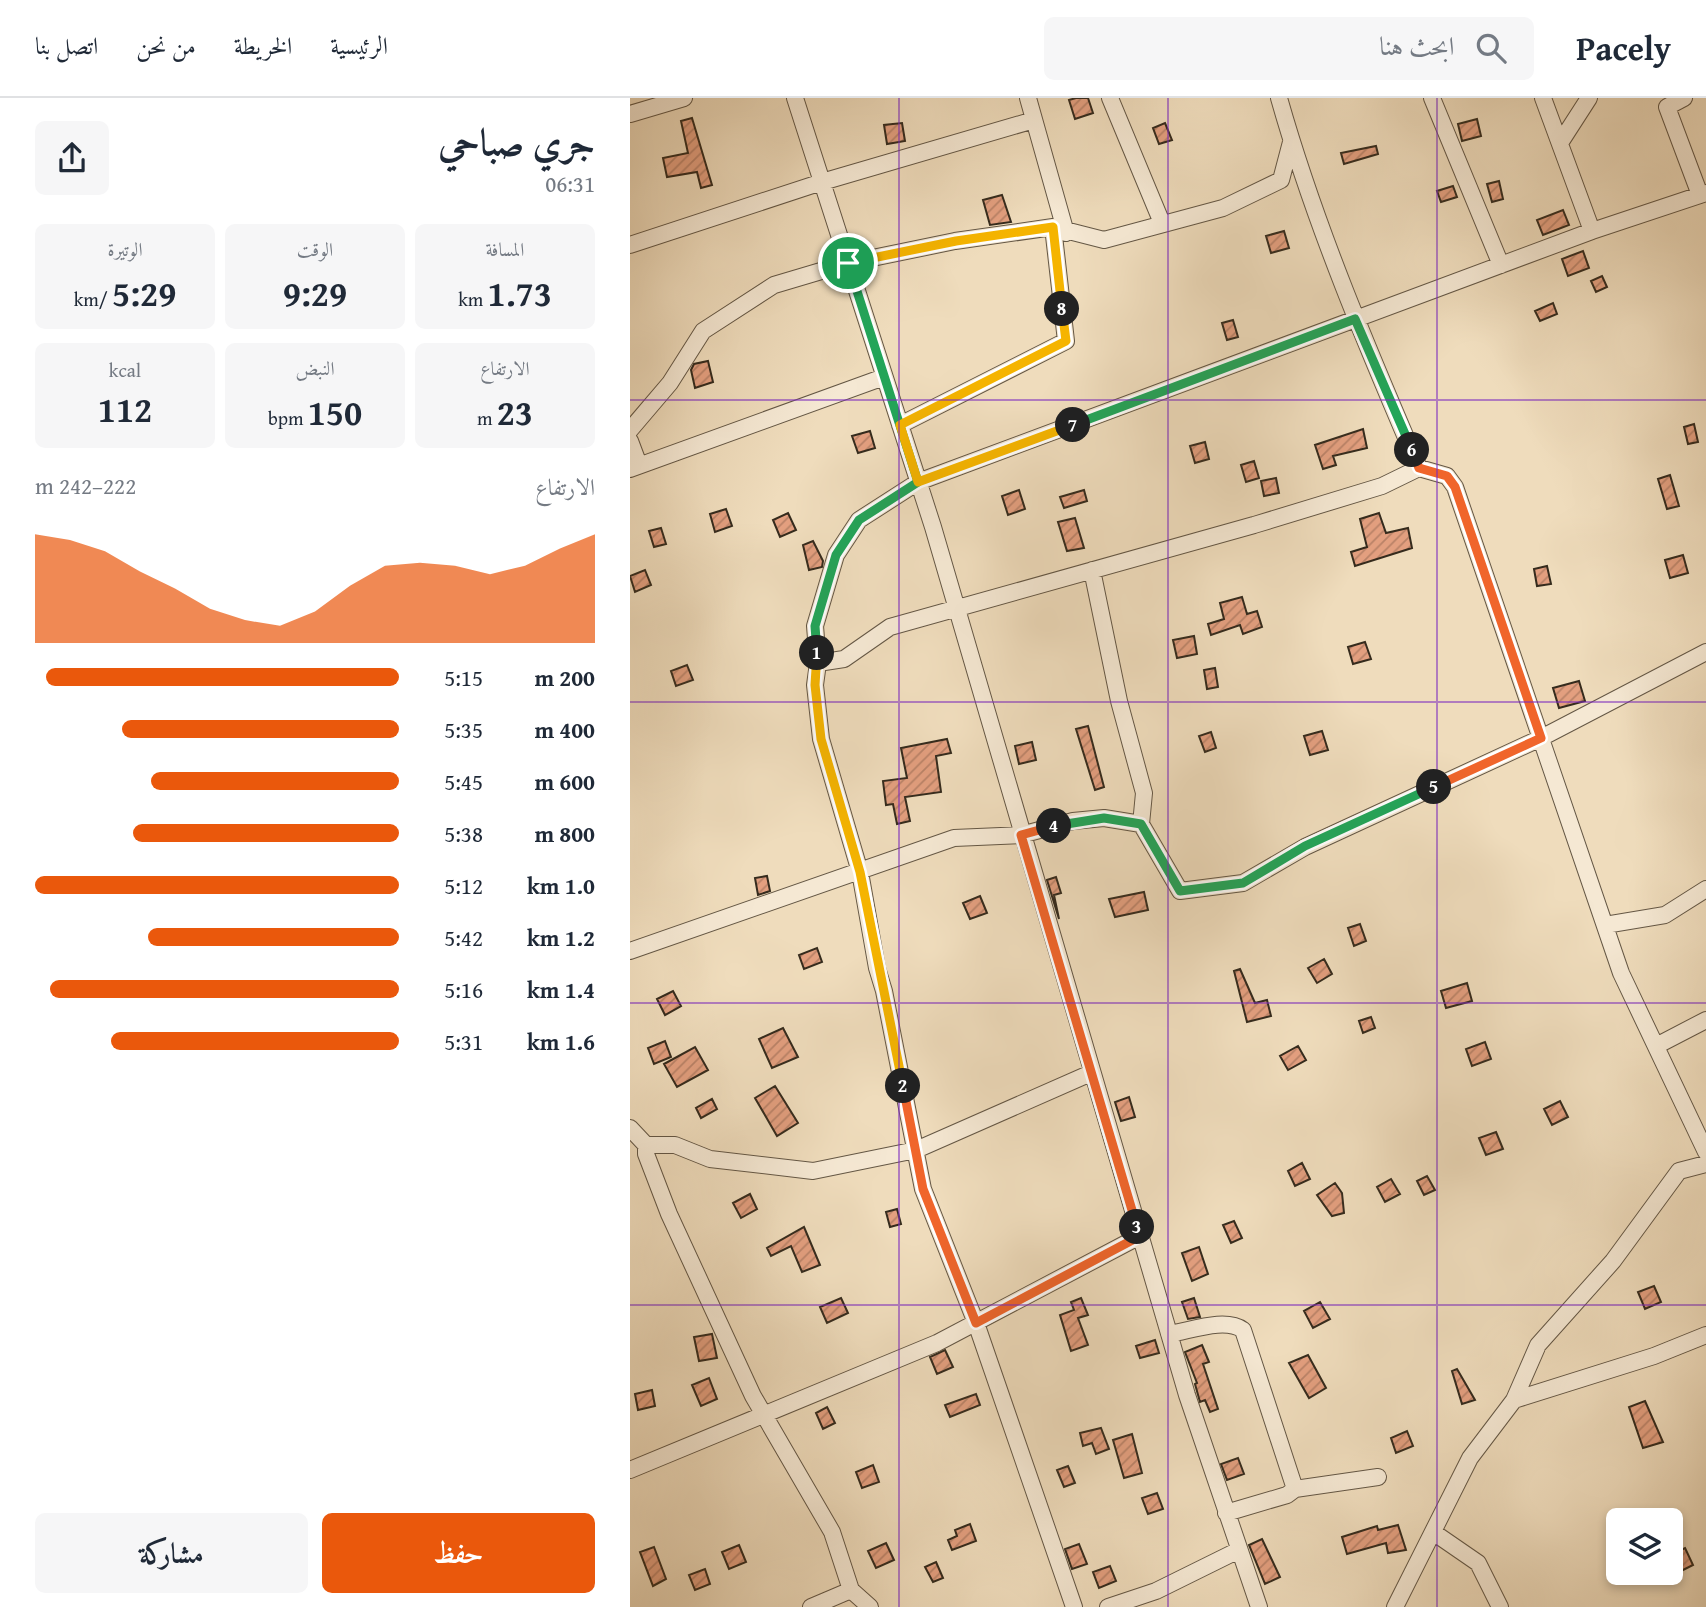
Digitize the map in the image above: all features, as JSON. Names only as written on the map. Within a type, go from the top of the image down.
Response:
[{"type":"street","points":[[630,114],[684,98]]},
{"type":"street","points":[[795,98],[956,607],[1169,1334],[1258,1607]]},
{"type":"street","points":[[900,425],[1066,341],[1060,230],[1028,98]]},
{"type":"street","points":[[1111,98],[1161,223]]},
{"type":"street","points":[[1279,98],[1291,142],[1355,319],[1419,468]]},
{"type":"street","points":[[1432,98],[1501,265]]},
{"type":"street","points":[[1543,98],[1592,231]]},
{"type":"street","points":[[1560,143],[1589,98]]},
{"type":"street","points":[[1074,1607],[976,1323],[923,1189],[860,872],[821,739],[815,685],[818,663],[815,626],[836,555],[859,520],[918,482],[1592,231],[1703,194],[1667,107],[1684,98]]},
{"type":"street","points":[[630,245],[822,182],[1034,120]]},
{"type":"street","points":[[630,430],[670,383],[704,331],[774,285],[848,263],[956,241],[1060,230],[1104,240],[1223,208],[1281,180],[1291,142]]},
{"type":"street","points":[[630,441],[635,467],[884,377]]},
{"type":"street","points":[[818,663],[844,659],[890,627],[1382,486],[1419,468],[1447,476],[1455,487],[1621,973],[1706,1152]]},
{"type":"street","points":[[1092,570],[1119,701],[1144,793],[1141,824],[1180,891],[1243,883],[1305,846],[1541,738],[1706,652]]},
{"type":"street","points":[[630,951],[954,838],[1021,835],[1073,821],[1104,818],[1141,824]]},
{"type":"street","points":[[1605,925],[1665,915],[1706,889]]},
{"type":"street","points":[[1656,1046],[1706,1020]]},
{"type":"street","points":[[646,1145],[675,1145],[710,1159],[813,1171],[916,1150],[1091,1073]]},
{"type":"street","points":[[630,1128],[646,1145],[646,1154],[669,1214],[753,1396],[832,1532],[851,1590],[870,1607]]},
{"type":"street","points":[[1395,1607],[1470,1458],[1514,1400],[1538,1345],[1614,1261],[1679,1171],[1706,1164]]},
{"type":"street","points":[[630,1471],[937,1343],[1140,1236]]},
{"type":"street","points":[[1169,1334],[1222,1325],[1236,1325],[1243,1330],[1295,1489]]},
{"type":"street","points":[[1514,1400],[1654,1356],[1706,1335]]},
{"type":"street","points":[[1227,1513],[1287,1495],[1295,1489],[1378,1477]]},
{"type":"street","points":[[1433,1532],[1478,1563],[1500,1607]]},
{"type":"street","points":[[1108,1607],[1156,1591],[1239,1550]]},
{"type":"street","points":[[811,1607],[851,1590]]},
{"type":"building","points":[[1088,98],[1093,113],[1075,119],[1069,100]]},
{"type":"building","points":[[692,118],[712,185],[701,188],[697,172],[667,177],[663,158],[688,153],[681,121]]},
{"type":"building","points":[[1477,119],[1481,136],[1462,141],[1458,124]]},
{"type":"building","points":[[902,123],[905,141],[887,144],[884,125]]},
{"type":"building","points":[[1165,123],[1172,140],[1159,144],[1153,128]]},
{"type":"building","points":[[1376,146],[1378,154],[1344,164],[1341,153]]},
{"type":"building","points":[[1499,181],[1503,199],[1492,202],[1487,184]]},
{"type":"building","points":[[1453,186],[1457,197],[1441,202],[1437,191]]},
{"type":"building","points":[[1002,195],[1011,222],[990,225],[983,200]]},
{"type":"building","points":[[1563,210],[1569,225],[1543,235],[1537,220]]},
{"type":"building","points":[[1284,231],[1289,248],[1271,253],[1266,236]]},
{"type":"building","points":[[1583,251],[1589,268],[1568,276],[1562,259]]},
{"type":"building","points":[[1602,276],[1607,287],[1596,292],[1591,281]]},
{"type":"building","points":[[1553,303],[1557,314],[1540,321],[1535,311]]},
{"type":"building","points":[[1233,320],[1238,337],[1227,340],[1222,323]]},
{"type":"building","points":[[708,361],[713,382],[695,388],[691,370],[694,364]]},
{"type":"building","points":[[1694,424],[1698,442],[1688,444],[1684,427]]},
{"type":"building","points":[[1363,429],[1367,448],[1333,456],[1336,465],[1323,469],[1315,445]]},
{"type":"building","points":[[870,431],[875,448],[858,453],[852,436]]},
{"type":"building","points":[[1205,442],[1209,459],[1195,463],[1190,446]]},
{"type":"building","points":[[1254,461],[1259,478],[1246,482],[1241,465]]},
{"type":"building","points":[[1670,475],[1679,506],[1667,509],[1658,479]]},
{"type":"building","points":[[1276,478],[1279,493],[1264,496],[1261,481]]},
{"type":"building","points":[[1019,490],[1025,509],[1008,515],[1002,496]]},
{"type":"building","points":[[1084,490],[1087,501],[1064,508],[1060,497]]},
{"type":"building","points":[[726,509],[732,526],[715,532],[710,514]]},
{"type":"building","points":[[788,513],[796,530],[780,537],[773,520]]},
{"type":"building","points":[[1379,513],[1386,533],[1408,528],[1412,548],[1355,566],[1351,552],[1367,547],[1360,519]]},
{"type":"building","points":[[1075,518],[1084,548],[1067,551],[1058,522]]},
{"type":"building","points":[[661,528],[666,544],[654,547],[649,531]]},
{"type":"building","points":[[813,541],[823,561],[822,567],[809,570],[803,545]]},
{"type":"building","points":[[1683,555],[1688,573],[1670,578],[1665,560]]},
{"type":"building","points":[[1547,566],[1551,584],[1537,586],[1534,569]]},
{"type":"building","points":[[645,570],[651,585],[635,592],[630,576]]},
{"type":"building","points":[[1242,597],[1247,614],[1257,611],[1262,627],[1243,634],[1240,625],[1211,635],[1208,624],[1224,619],[1220,603]]},
{"type":"building","points":[[1194,636],[1197,654],[1177,658],[1173,640]]},
{"type":"building","points":[[1365,642],[1371,659],[1353,664],[1348,647]]},
{"type":"building","points":[[687,665],[693,680],[676,686],[671,671]]},
{"type":"building","points":[[1215,668],[1218,687],[1207,689],[1204,670]]},
{"type":"building","points":[[1579,681],[1585,701],[1559,708],[1553,688]]},
{"type":"building","points":[[1088,726],[1104,787],[1095,790],[1076,729]]},
{"type":"building","points":[[1322,731],[1328,750],[1310,755],[1304,736]]},
{"type":"building","points":[[1211,732],[1216,748],[1205,752],[1199,736]]},
{"type":"building","points":[[947,739],[951,753],[936,756],[941,792],[905,797],[910,821],[897,824],[893,804],[886,805],[883,781],[907,778],[901,748]]},
{"type":"building","points":[[1032,742],[1036,760],[1019,764],[1015,746]]},
{"type":"building","points":[[767,876],[770,891],[758,895],[755,878]]},
{"type":"building","points":[[1056,877],[1061,893],[1054,895],[1059,919],[1047,880]]},
{"type":"building","points":[[1144,892],[1148,910],[1115,917],[1109,899]]},
{"type":"building","points":[[980,896],[987,913],[970,919],[963,903]]},
{"type":"building","points":[[1360,924],[1366,941],[1354,946],[1348,928]]},
{"type":"building","points":[[817,948],[822,962],[804,969],[799,955]]},
{"type":"building","points":[[1324,959],[1332,974],[1317,983],[1308,968]]},
{"type":"building","points":[[1240,969],[1255,1003],[1267,1000],[1271,1016],[1247,1022],[1234,971]]},
{"type":"building","points":[[1467,983],[1472,1001],[1446,1008],[1441,991]]},
{"type":"building","points":[[673,991],[681,1006],[665,1015],[657,999]]},
{"type":"building","points":[[1371,1017],[1375,1028],[1363,1033],[1359,1021]]},
{"type":"building","points":[[783,1028],[798,1057],[772,1068],[759,1039]]},
{"type":"building","points":[[665,1041],[671,1057],[654,1064],[648,1048]]},
{"type":"building","points":[[1485,1042],[1491,1059],[1472,1066],[1466,1049]]},
{"type":"building","points":[[1298,1046],[1306,1060],[1288,1070],[1280,1056]]},
{"type":"building","points":[[695,1047],[708,1070],[677,1087],[664,1064]]},
{"type":"building","points":[[775,1086],[798,1123],[777,1136],[755,1098]]},
{"type":"building","points":[[1129,1097],[1135,1117],[1121,1121],[1115,1102]]},
{"type":"building","points":[[712,1099],[717,1109],[701,1118],[696,1108]]},
{"type":"building","points":[[1560,1101],[1568,1117],[1552,1125],[1544,1109]]},
{"type":"building","points":[[1496,1132],[1503,1149],[1486,1155],[1479,1138]]},
{"type":"building","points":[[1302,1163],[1310,1179],[1295,1186],[1288,1171]]},
{"type":"building","points":[[1427,1176],[1435,1190],[1424,1195],[1417,1181]]},
{"type":"building","points":[[1391,1179],[1400,1194],[1385,1202],[1377,1187]]},
{"type":"building","points":[[1335,1183],[1342,1193],[1344,1213],[1332,1216],[1317,1195]]},
{"type":"building","points":[[750,1194],[757,1209],[741,1218],[733,1203]]},
{"type":"building","points":[[897,1209],[901,1224],[890,1227],[886,1212]]},
{"type":"building","points":[[1234,1221],[1242,1238],[1231,1243],[1223,1225]]},
{"type":"building","points":[[804,1227],[820,1265],[802,1272],[791,1246],[771,1256],[767,1248]]},
{"type":"building","points":[[1199,1247],[1208,1274],[1192,1281],[1182,1253]]},
{"type":"building","points":[[1654,1286],[1661,1302],[1645,1309],[1638,1292]]},
{"type":"building","points":[[841,1298],[848,1313],[827,1323],[820,1307]]},
{"type":"building","points":[[1081,1298],[1088,1315],[1078,1318],[1088,1345],[1071,1351],[1060,1315],[1074,1310],[1071,1302]]},
{"type":"building","points":[[1194,1298],[1200,1317],[1188,1319],[1182,1302]]},
{"type":"building","points":[[1320,1302],[1330,1319],[1313,1328],[1304,1311]]},
{"type":"building","points":[[712,1334],[717,1358],[699,1361],[694,1337]]},
{"type":"building","points":[[1155,1340],[1159,1353],[1140,1358],[1136,1346]]},
{"type":"building","points":[[1202,1345],[1209,1362],[1203,1364],[1218,1409],[1210,1412],[1205,1400],[1200,1402],[1195,1384],[1197,1383],[1185,1352]]},
{"type":"building","points":[[945,1350],[953,1367],[937,1374],[930,1357]]},
{"type":"building","points":[[1308,1355],[1326,1388],[1309,1398],[1289,1363]]},
{"type":"building","points":[[1457,1369],[1475,1400],[1462,1404],[1452,1371]]},
{"type":"building","points":[[709,1378],[717,1399],[701,1406],[692,1385]]},
{"type":"building","points":[[652,1390],[655,1406],[638,1410],[635,1394]]},
{"type":"building","points":[[976,1394],[980,1405],[950,1417],[945,1405]]},
{"type":"building","points":[[1645,1401],[1663,1442],[1643,1448],[1629,1407]]},
{"type":"building","points":[[827,1407],[835,1423],[823,1429],[816,1413]]},
{"type":"building","points":[[1101,1428],[1109,1449],[1096,1454],[1092,1443],[1083,1446],[1080,1433]]},
{"type":"building","points":[[1407,1431],[1413,1446],[1396,1453],[1391,1438]]},
{"type":"building","points":[[1132,1434],[1142,1473],[1124,1478],[1113,1440]]},
{"type":"building","points":[[1238,1458],[1244,1474],[1227,1480],[1221,1464]]},
{"type":"building","points":[[873,1465],[879,1482],[862,1488],[856,1472]]},
{"type":"building","points":[[1068,1466],[1075,1483],[1064,1487],[1057,1470]]},
{"type":"building","points":[[1157,1493],[1163,1509],[1148,1514],[1142,1498]]},
{"type":"building","points":[[970,1524],[976,1541],[952,1550],[948,1540],[957,1536],[955,1530]]},
{"type":"building","points":[[1398,1525],[1406,1550],[1388,1553],[1386,1543],[1347,1554],[1342,1537],[1377,1526],[1378,1530]]},
{"type":"building","points":[[1262,1539],[1280,1577],[1265,1584],[1249,1545]]},
{"type":"building","points":[[886,1543],[894,1560],[876,1568],[868,1551]]},
{"type":"building","points":[[1079,1544],[1087,1564],[1072,1569],[1065,1549]]},
{"type":"building","points":[[739,1545],[746,1562],[729,1569],[722,1552]]},
{"type":"building","points":[[654,1547],[666,1579],[653,1586],[640,1552]]},
{"type":"building","points":[[1685,1548],[1693,1565],[1683,1570]]},
{"type":"building","points":[[936,1562],[943,1578],[933,1582],[925,1567]]},
{"type":"building","points":[[1110,1566],[1116,1581],[1099,1588],[1093,1572]]},
{"type":"building","points":[[705,1569],[710,1584],[695,1590],[689,1575]]},
{"type":"route","points":[[848,263],[918,482],[859,520],[836,555],[815,626],[818,663],[815,685],[821,739],[860,872],[923,1189],[976,1323],[1140,1236],[1021,835],[1073,821],[1104,818],[1141,824],[1180,891],[1243,883],[1305,846],[1541,738],[1455,487],[1447,476],[1419,468],[1355,319],[918,482],[900,425],[1066,341],[1053,227],[956,241],[848,263]]}]
